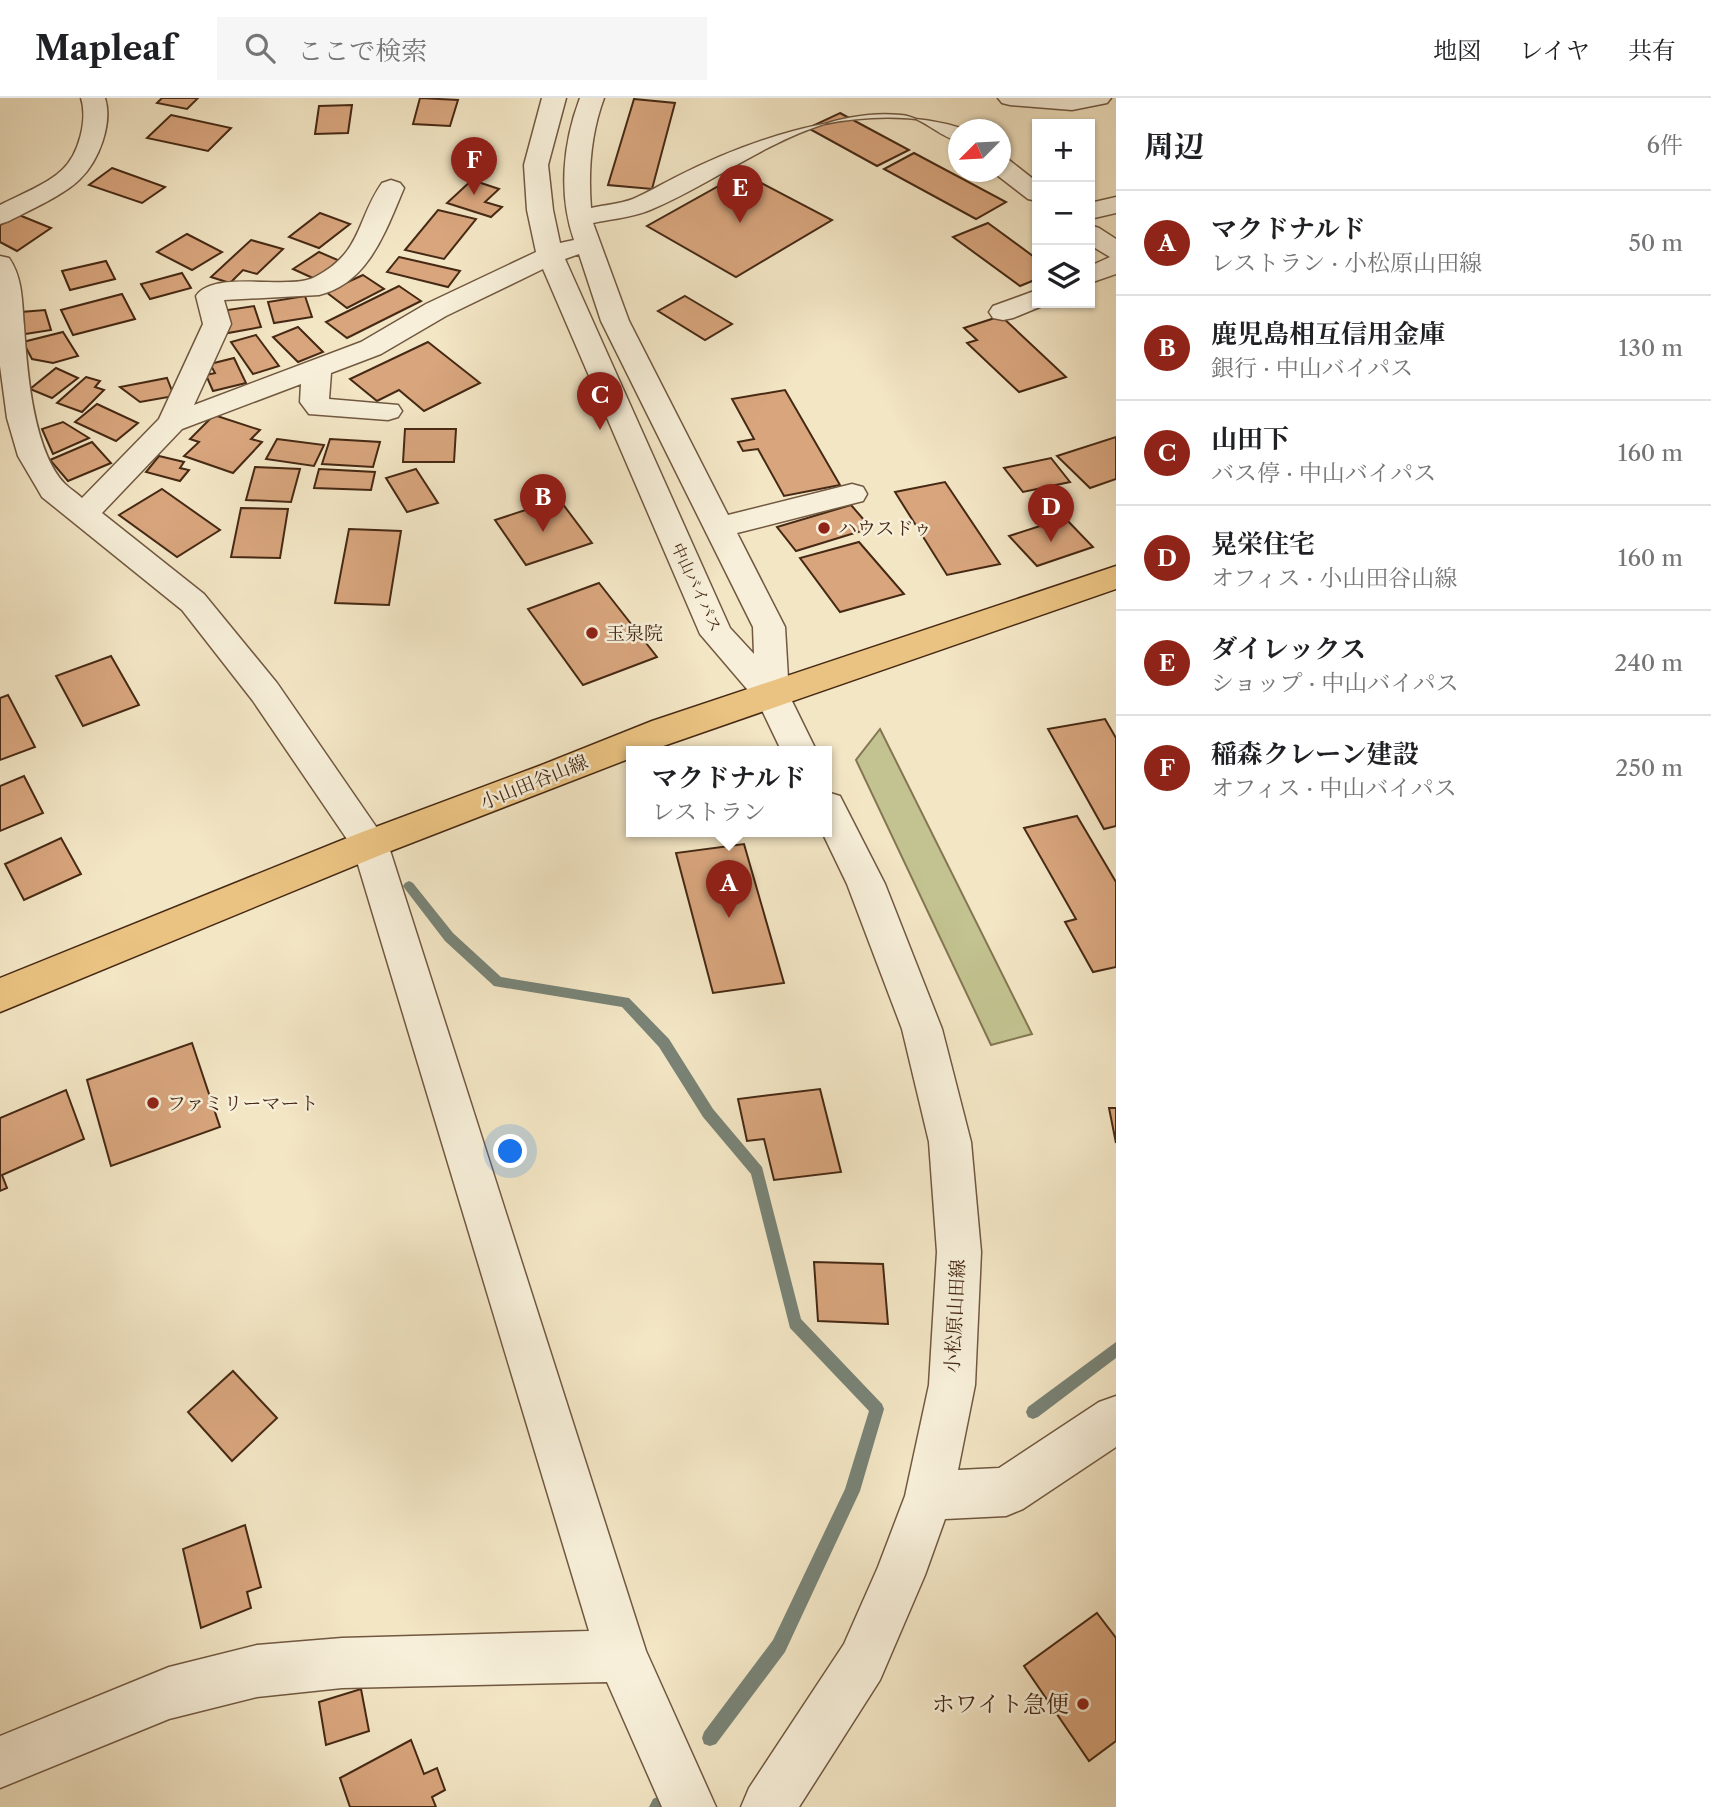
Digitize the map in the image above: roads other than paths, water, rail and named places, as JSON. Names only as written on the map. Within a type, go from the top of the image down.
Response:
[{"type":"main road","name":"小山田谷山線","points":[[0,995],[370,844],[664,730],[1116,577]]},
{"type":"street","points":[[0,216],[71,176],[80,166],[94,119],[96,104],[93,98]]},
{"type":"street","name":"中山バイパス","points":[[554,98],[536,165],[540,210],[550,255],[716,634],[772,695]]},
{"type":"street","points":[[592,98],[585,117],[576,176],[583,231],[615,321],[769,627],[772,695],[797,746]]},
{"type":"street","points":[[172,423],[317,371],[371,348],[436,310],[550,255],[583,231],[792,128],[827,114],[852,109],[905,108],[936,98]]},
{"type":"street","points":[[1010,98],[1072,103],[1099,98]]},
{"type":"street","points":[[905,108],[936,119],[948,127]]},
{"type":"street","points":[[1011,174],[1032,190]]},
{"type":"street","points":[[85,513],[172,423],[184,388],[217,324],[209,296],[224,291],[319,287],[362,252],[391,188]]},
{"type":"street","points":[[1095,210],[1116,205]]},
{"type":"street","points":[[1095,236],[1116,251]]},
{"type":"street","points":[[0,264],[7,283],[12,352],[20,404],[33,456],[53,490],[85,513],[192,602],[214,626],[265,692],[370,844],[622,1656],[689,1807]]},
{"type":"street","points":[[1095,273],[1116,264]]},
{"type":"street","points":[[1003,313],[1032,300]]},
{"type":"street","points":[[317,371],[314,402],[319,408],[388,411]]},
{"type":"street","points":[[720,527],[852,494]]},
{"type":"street","name":"小松原山田線","points":[[768,1807],[862,1662],[900,1575],[929,1496],[952,1385],[959,1252],[950,1142],[922,1029],[866,884],[832,816]]},
{"type":"street","points":[[929,1496],[1006,1492],[1116,1419]]},
{"type":"street","points":[[0,1762],[169,1693],[257,1671],[342,1663],[622,1656]]},
{"type":"waterway","points":[[409,886],[449,937],[498,982],[625,1002],[664,1043],[708,1113],[757,1171],[795,1323],[877,1409],[852,1491],[779,1646],[710,1738]]},
{"type":"waterway","points":[[1033,1412],[1116,1349]]},
{"type":"place","name":"稲森クレーン建設","points":[[474,195]]},
{"type":"place","name":"ダイレックス","points":[[740,223]]},
{"type":"place","name":"山田下","points":[[600,430]]},
{"type":"place","name":"ハウスドゥ","points":[[824,528]]},
{"type":"place","name":"鹿児島相互信用金庫","points":[[543,532]]},
{"type":"place","name":"晃栄住宅","points":[[1051,542]]},
{"type":"place","name":"玉泉院","points":[[592,633]]},
{"type":"place","name":"マクドナルド","points":[[729,918]]},
{"type":"place","name":"ファミリーマート","points":[[153,1103]]},
{"type":"place","name":"ホワイト急便","points":[[1083,1704]]}]
